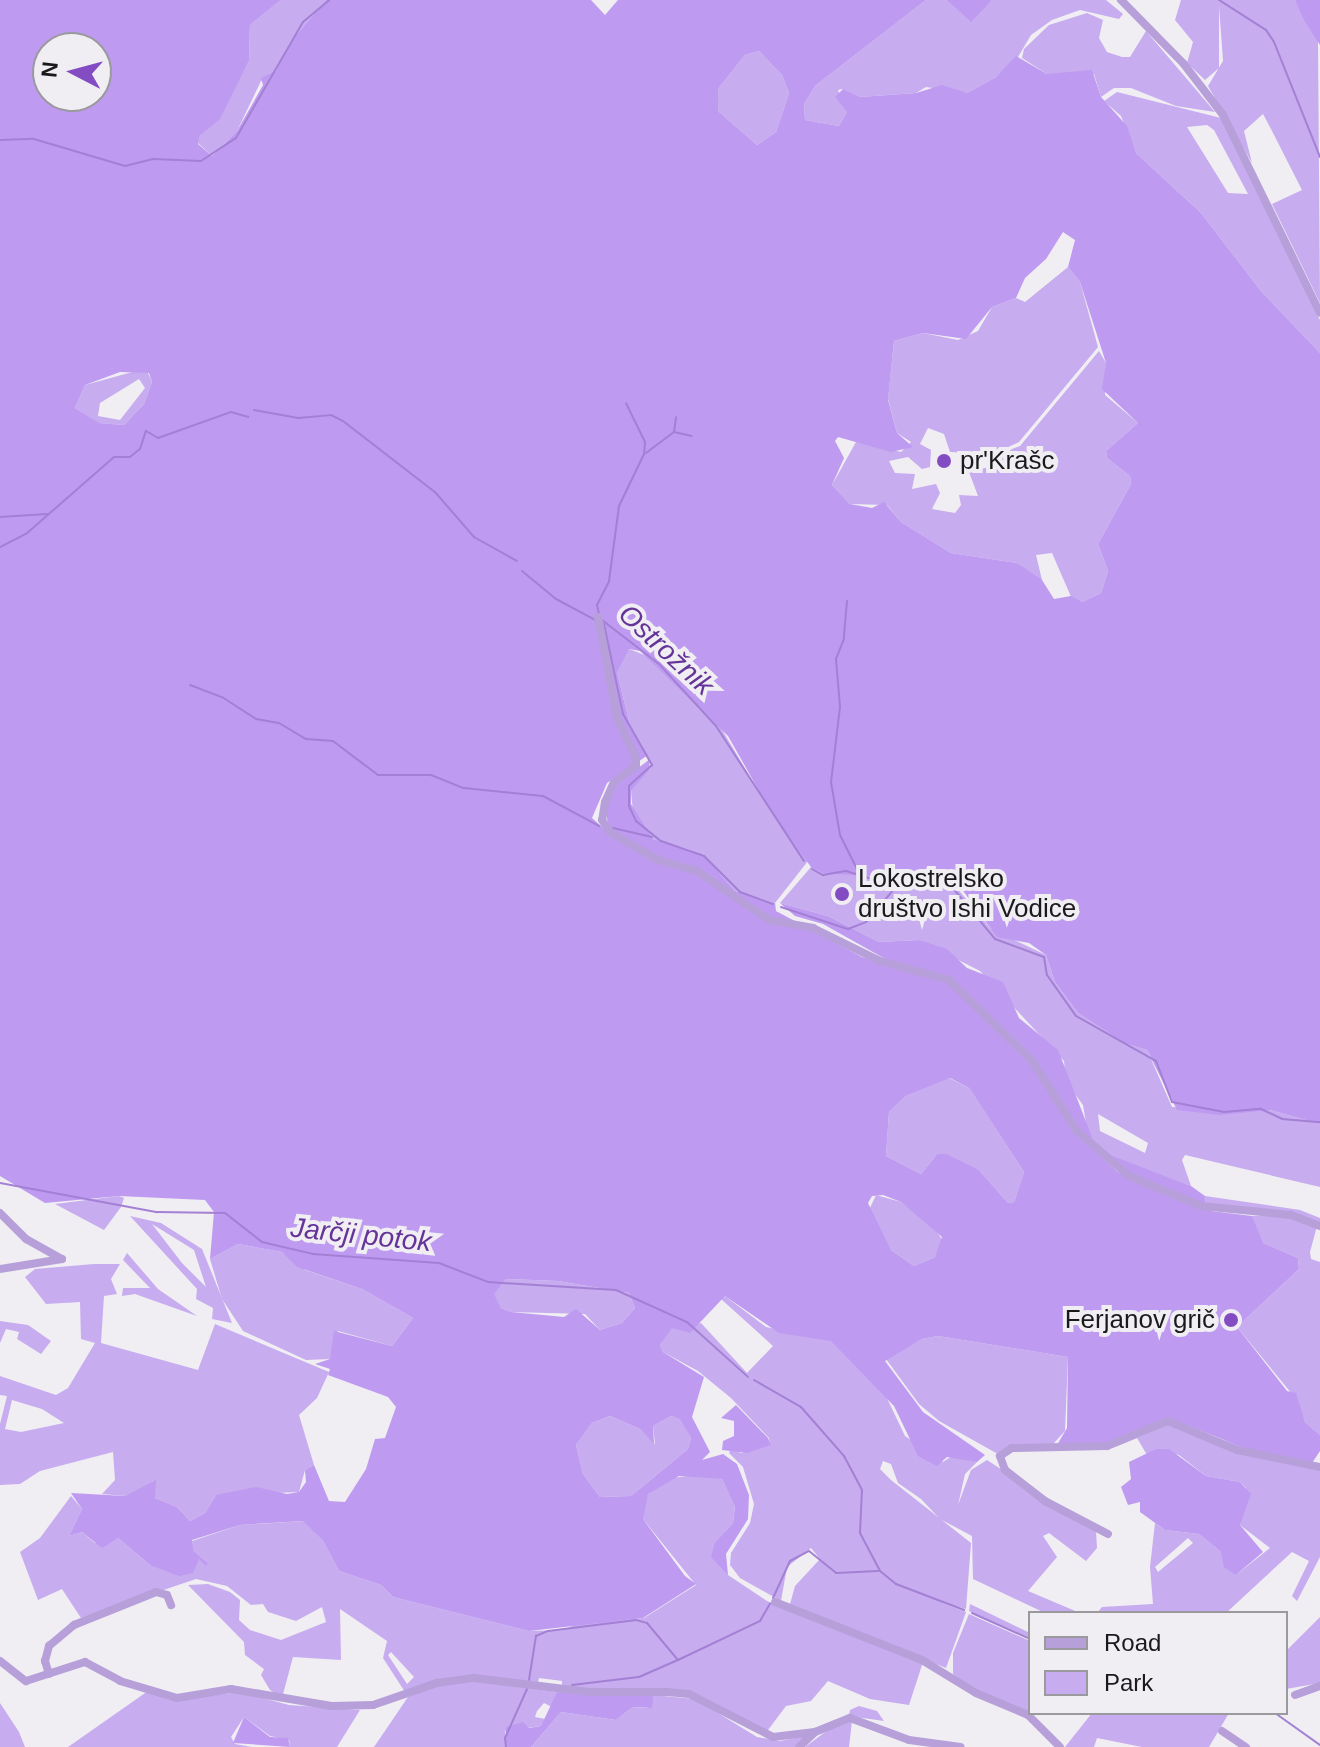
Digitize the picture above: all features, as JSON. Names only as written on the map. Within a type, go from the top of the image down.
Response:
[{"type":"street","points":[[1121,0],[1183,63],[1223,115],[1320,313]]},
{"type":"street","points":[[598,617],[617,718],[636,758],[636,766],[614,782],[605,802],[602,820],[610,832],[658,860],[697,871],[769,920],[813,928],[880,961],[949,980],[1033,1062],[1076,1130],[1129,1176],[1213,1209],[1291,1215],[1320,1226]]},
{"type":"street","points":[[0,1213],[26,1239],[62,1259],[0,1269]]},
{"type":"street","points":[[1108,1534],[1045,1501],[1005,1470],[1000,1456],[1012,1448],[1107,1446],[1168,1421],[1237,1450],[1320,1467]]},
{"type":"street","points":[[49,1674],[49,1646],[74,1625],[156,1592],[167,1595],[171,1605]]},
{"type":"street","points":[[775,1602],[922,1660],[976,1693],[1028,1715],[1052,1734],[1060,1747]]},
{"type":"street","points":[[0,1661],[26,1681],[85,1662],[120,1681],[177,1698],[231,1689],[332,1706],[373,1705],[437,1683],[474,1678],[589,1692],[667,1692],[700,1699],[759,1734],[815,1732],[860,1719],[909,1740],[961,1747]]},
{"type":"street","points":[[1295,1695],[1320,1686]]},
{"type":"street","points":[[1222,1731],[1246,1747]]},
{"type":"street","points":[[799,1747],[815,1732]]},
{"type":"green space","points":[[281,0],[326,0],[290,42],[276,71],[261,81],[237,131],[212,156],[198,143],[200,136],[219,119],[249,61],[250,25]]},
{"type":"green space","points":[[926,0],[946,0],[969,20],[992,0],[1106,0],[1123,14],[1119,19],[1080,10],[1052,20],[1031,35],[1018,57],[996,77],[967,93],[926,87],[916,93],[860,97],[842,89],[838,90],[847,112],[839,126],[805,120],[804,104],[815,86]]},
{"type":"green space","points":[[1181,0],[1295,0],[1318,41],[1320,303],[1272,204],[1302,190],[1263,114],[1244,131],[1252,163],[1208,86],[1219,68],[1205,80],[1187,63],[1193,42],[1175,20]],"holes":[[[1219,6],[1223,61],[1219,68]]]},
{"type":"green space","points":[[1087,13],[1103,20],[1099,38],[1107,52],[1122,57],[1130,57],[1146,31],[1215,112],[1176,106],[1131,88],[1114,88],[1101,97],[1094,74],[1047,74],[1022,58],[1024,49],[1049,25]]},
{"type":"green space","points":[[759,51],[782,75],[789,93],[776,132],[757,145],[718,111],[718,89],[745,55]]},
{"type":"green space","points":[[1117,92],[1221,118],[1320,320],[1320,353],[1261,291],[1201,213],[1136,153],[1121,116],[1104,101]],"holes":[[[1207,125],[1214,130],[1248,194],[1228,193],[1187,127]]]},
{"type":"green space","points":[[1068,267],[1080,282],[1098,347],[1019,442],[993,454],[950,452],[944,434],[928,428],[920,444],[931,450],[930,467],[922,469],[908,457],[889,461],[895,473],[915,474],[912,489],[936,484],[940,493],[932,509],[955,513],[961,505],[959,495],[978,496],[969,472],[989,467],[991,457],[1020,446],[1099,351],[1106,363],[1105,395],[1138,423],[1106,451],[1107,458],[1130,476],[1131,484],[1098,544],[1108,571],[1101,593],[1082,602],[1072,599],[1052,553],[1036,555],[1042,580],[1037,580],[1017,563],[951,553],[901,522],[887,505],[850,504],[832,485],[856,442],[901,452],[911,442],[897,433],[888,399],[894,341],[923,333],[958,340],[978,331],[992,307],[1016,298],[1025,302]]},
{"type":"green space","points":[[136,371],[148,373],[152,382],[144,404],[124,425],[98,423],[75,408],[85,385]],"holes":[[[139,379],[145,388],[120,420],[98,416],[100,403]]]},
{"type":"green space","points":[[629,649],[647,656],[721,728],[771,812],[808,861],[775,903],[735,891],[702,853],[653,839],[633,812],[631,791],[651,764],[631,729],[617,672],[618,662]]},
{"type":"green space","points":[[811,867],[952,882],[991,929],[1046,955],[1055,982],[1078,1013],[1124,1043],[1147,1050],[1172,1107],[1270,1110],[1320,1124],[1320,1187],[1185,1155],[1182,1160],[1191,1186],[1110,1156],[1089,1141],[1083,1105],[1066,1082],[1064,1061],[980,971],[919,940],[879,942],[828,916],[780,903]],"holes":[[[1098,1114],[1148,1143],[1145,1153],[1100,1131]]]},
{"type":"green space","points":[[949,1078],[969,1088],[1024,1172],[1014,1202],[1008,1203],[979,1170],[937,1154],[921,1174],[886,1156],[889,1112],[906,1096]]},
{"type":"green space","points":[[876,1195],[901,1202],[935,1229],[943,1241],[935,1257],[914,1266],[891,1250],[869,1210]]},
{"type":"green space","points":[[119,1196],[124,1198],[121,1207],[104,1230],[55,1204]]},
{"type":"green space","points":[[1205,1196],[1300,1210],[1320,1218],[1320,1224],[1206,1205]]},
{"type":"green space","points":[[1281,1215],[1317,1226],[1310,1252],[1311,1259],[1320,1262],[1320,1435],[1305,1422],[1297,1400],[1237,1327],[1299,1269],[1298,1258],[1263,1243],[1256,1232],[1252,1216]]},
{"type":"green space","points":[[130,1216],[161,1223],[202,1249],[232,1323],[212,1319],[213,1308],[196,1299],[197,1289]],"holes":[[[152,1224],[194,1250],[206,1287],[182,1263]]]},
{"type":"green space","points":[[238,1244],[282,1252],[305,1270],[362,1289],[413,1318],[392,1346],[338,1331],[330,1359],[306,1360],[243,1331],[222,1299],[210,1259]]},
{"type":"green space","points":[[127,1253],[158,1289],[197,1316],[135,1294],[122,1296],[123,1288],[150,1288],[123,1260]]},
{"type":"green space","points":[[120,1264],[111,1279],[117,1294],[104,1296],[101,1343],[198,1370],[215,1324],[329,1372],[317,1398],[299,1415],[314,1465],[305,1470],[299,1492],[216,1495],[205,1513],[190,1521],[177,1507],[155,1498],[153,1481],[149,1488],[125,1496],[102,1494],[115,1480],[113,1452],[40,1471],[20,1484],[0,1485],[0,1424],[7,1396],[0,1395],[0,1376],[56,1395],[68,1388],[95,1343],[81,1339],[80,1302],[46,1304],[25,1277],[35,1269]],"holes":[[[12,1400],[42,1409],[64,1423],[21,1432],[5,1429]]]},
{"type":"green space","points":[[506,1279],[558,1281],[629,1293],[635,1308],[622,1323],[600,1330],[585,1314],[511,1312],[501,1308],[493,1294]]},
{"type":"green space","points":[[725,1296],[766,1327],[831,1340],[885,1394],[905,1436],[943,1462],[952,1456],[977,1462],[965,1474],[958,1505],[971,1470],[987,1460],[1096,1531],[1097,1548],[1086,1561],[1049,1533],[1043,1536],[1057,1557],[1028,1591],[1075,1611],[1041,1611],[973,1579],[972,1536],[942,1520],[971,1543],[966,1609],[938,1601],[966,1612],[946,1668],[790,1604],[795,1586],[820,1559],[811,1548],[787,1567],[781,1601],[740,1578],[730,1565],[731,1553],[750,1523],[754,1504],[743,1467],[729,1453],[731,1449],[741,1453],[770,1445],[769,1438],[731,1398],[698,1371],[663,1352],[660,1345],[671,1328],[701,1323],[747,1373],[773,1346],[721,1299]],"holes":[[[883,1461],[891,1464],[898,1483],[921,1499],[938,1517],[880,1469]]]},
{"type":"green space","points":[[0,1321],[28,1325],[51,1341],[41,1354],[17,1339],[19,1332],[6,1329],[0,1343]]},
{"type":"green space","points":[[938,1336],[1068,1357],[1065,1431],[1053,1444],[996,1453],[939,1421],[919,1404],[886,1359],[922,1339]]},
{"type":"green space","points":[[610,1416],[640,1429],[655,1444],[653,1426],[671,1416],[681,1419],[691,1438],[688,1449],[631,1496],[600,1497],[583,1474],[576,1445],[592,1423]]},
{"type":"green space","points":[[1170,1424],[1320,1469],[1320,1557],[1297,1601],[1292,1596],[1309,1561],[1292,1552],[1228,1611],[1099,1611],[1102,1607],[1153,1604],[1150,1567],[1155,1523],[1165,1530],[1199,1534],[1221,1552],[1236,1575],[1270,1548],[1240,1525],[1246,1488],[1240,1482],[1206,1476],[1179,1455],[1156,1449],[1147,1455],[1137,1438]],"holes":[[[1188,1538],[1193,1543],[1158,1572],[1155,1567]]]},
{"type":"green space","points":[[707,1474],[722,1479],[735,1505],[733,1523],[715,1542],[728,1575],[767,1601],[923,1662],[909,1705],[870,1699],[828,1681],[811,1701],[786,1706],[765,1734],[703,1697],[562,1687],[562,1681],[539,1678],[538,1683],[493,1677],[405,1692],[383,1658],[387,1641],[340,1609],[341,1660],[293,1657],[282,1698],[270,1690],[261,1675],[264,1669],[245,1655],[244,1642],[188,1585],[208,1584],[230,1592],[240,1600],[239,1620],[250,1630],[281,1640],[326,1622],[322,1607],[296,1621],[268,1612],[263,1604],[251,1605],[227,1586],[196,1579],[81,1618],[62,1589],[38,1600],[20,1552],[40,1538],[71,1496],[82,1509],[69,1536],[82,1532],[95,1543],[118,1538],[150,1565],[199,1559],[208,1563],[194,1551],[192,1541],[240,1525],[304,1521],[323,1541],[339,1571],[381,1585],[393,1597],[529,1631],[564,1630],[576,1624],[644,1618],[696,1585],[643,1519],[648,1494],[671,1478]],"holes":[[[391,1652],[414,1677],[407,1684],[388,1655]]]},
{"type":"green space","points":[[970,1604],[1028,1632],[1028,1637],[969,1611]]},
{"type":"green space","points":[[969,1614],[1028,1640],[1028,1712],[973,1689],[953,1674],[953,1653]]},
{"type":"green space","points":[[1320,1617],[1320,1683],[1288,1689],[1288,1649]]},
{"type":"green space","points":[[474,1681],[557,1692],[552,1707],[544,1703],[537,1711],[535,1717],[545,1719],[541,1726],[505,1731],[505,1747],[374,1747],[408,1697],[439,1685]]},
{"type":"green space","points":[[148,1691],[170,1700],[240,1692],[289,1705],[360,1710],[337,1747],[290,1747],[289,1740],[270,1736],[244,1717],[231,1737],[235,1744],[252,1747],[68,1747]]},
{"type":"green space","points":[[653,1695],[695,1699],[757,1737],[780,1741],[806,1736],[795,1747],[531,1747],[561,1712],[616,1720],[633,1707],[648,1708]]},
{"type":"green space","points":[[0,1703],[19,1732],[25,1747],[0,1747]]},
{"type":"green space","points":[[859,1706],[877,1711],[884,1721],[849,1716],[850,1710]]},
{"type":"green space","points":[[1090,1715],[1228,1715],[1209,1747],[1142,1747],[1097,1738],[1094,1747],[1065,1747]]},
{"type":"green space","points":[[852,1721],[849,1747],[805,1747],[828,1730]]},
{"type":"shaded area","points":[[0,0],[281,0],[250,25],[249,61],[220,119],[200,136],[198,144],[212,156],[237,131],[263,85],[261,78],[276,71],[290,42],[326,0],[591,0],[605,15],[618,0],[926,0],[815,86],[804,104],[805,120],[839,126],[847,112],[835,97],[843,89],[860,97],[916,93],[942,85],[967,93],[996,77],[1016,56],[1047,74],[1092,70],[1101,97],[1127,126],[1136,153],[1201,213],[1261,291],[1320,353],[1320,1124],[1270,1110],[1220,1115],[1177,1110],[1147,1050],[1124,1043],[1078,1013],[1055,982],[1046,955],[1029,943],[997,937],[961,888],[952,882],[823,873],[811,867],[771,812],[728,736],[640,651],[629,649],[617,672],[631,729],[648,755],[607,783],[592,818],[610,834],[605,808],[617,784],[650,759],[649,770],[631,791],[631,804],[653,839],[702,853],[735,891],[775,903],[776,911],[862,957],[947,982],[1030,1060],[1085,1142],[1118,1172],[1211,1211],[1252,1216],[1263,1243],[1298,1258],[1299,1269],[1237,1327],[1287,1391],[1296,1393],[1305,1422],[1320,1435],[1320,1451],[1312,1463],[1262,1455],[1174,1420],[1109,1444],[1057,1445],[1067,1428],[1068,1357],[938,1336],[922,1339],[885,1361],[923,1412],[985,1455],[977,1462],[947,1457],[937,1466],[918,1456],[894,1406],[831,1341],[779,1333],[725,1296],[690,1333],[672,1328],[660,1345],[663,1352],[704,1377],[692,1417],[710,1452],[702,1460],[723,1454],[737,1464],[749,1495],[748,1519],[726,1554],[728,1575],[711,1557],[715,1542],[733,1523],[735,1506],[722,1479],[679,1476],[648,1494],[643,1519],[685,1576],[696,1584],[643,1618],[529,1631],[393,1597],[381,1585],[339,1571],[323,1541],[303,1521],[240,1525],[192,1540],[194,1551],[208,1563],[206,1566],[199,1559],[193,1573],[179,1576],[150,1565],[118,1538],[102,1548],[82,1532],[69,1536],[82,1509],[71,1493],[125,1496],[156,1480],[155,1498],[177,1507],[190,1521],[205,1513],[216,1495],[256,1487],[287,1494],[299,1492],[306,1482],[305,1470],[314,1465],[329,1501],[345,1502],[366,1469],[375,1439],[385,1438],[396,1407],[388,1397],[328,1375],[330,1369],[315,1364],[330,1359],[334,1331],[392,1346],[413,1318],[362,1289],[297,1267],[282,1252],[238,1244],[210,1259],[214,1212],[205,1200],[119,1196],[45,1203],[0,1176]],"holes":[[[759,51],[782,75],[789,93],[776,132],[757,145],[718,111],[718,89],[745,55]],[[1063,232],[1075,240],[1068,267],[1080,282],[1106,363],[1102,389],[1138,423],[1106,451],[1107,458],[1130,476],[1131,484],[1098,544],[1108,571],[1101,593],[1082,602],[1071,596],[1054,599],[1042,580],[1017,563],[951,553],[901,522],[884,502],[872,508],[850,504],[832,485],[844,458],[835,441],[838,437],[891,452],[913,447],[897,433],[888,400],[894,341],[923,333],[966,339],[992,307],[1016,298],[1025,278],[1046,259]],[[120,372],[149,373],[152,382],[144,404],[124,425],[99,423],[75,408],[85,385]],[[950,1078],[969,1088],[1024,1172],[1014,1202],[1008,1203],[979,1170],[946,1154],[937,1154],[921,1174],[886,1156],[889,1112],[906,1096]],[[883,1195],[901,1202],[942,1237],[935,1257],[914,1266],[891,1250],[868,1203],[872,1196]],[[506,1279],[558,1281],[629,1293],[635,1308],[622,1323],[600,1330],[576,1309],[564,1317],[511,1312],[501,1308],[494,1294]],[[610,1416],[640,1429],[654,1444],[653,1426],[671,1416],[680,1419],[691,1438],[688,1449],[631,1496],[600,1497],[583,1474],[576,1445],[592,1423]]]},
{"type":"shaded area","points":[[946,0],[992,0],[971,22]]},
{"type":"shaded area","points":[[1295,0],[1320,0],[1320,45],[1304,20]]},
{"type":"shaded area","points":[[780,903],[828,916],[879,942],[919,940],[947,949],[967,968],[1003,982],[1019,1018],[1058,1050],[1092,1137],[1089,1141],[1072,1123],[1021,1045],[959,986],[896,965],[823,924],[795,916]]},
{"type":"shaded area","points":[[1110,1155],[1191,1186],[1205,1196],[1206,1205],[1135,1177]]},
{"type":"shaded area","points":[[736,1405],[771,1445],[747,1453],[722,1450],[723,1441],[734,1436],[734,1421],[721,1418]]},
{"type":"shaded area","points":[[1156,1449],[1169,1449],[1206,1476],[1240,1482],[1251,1494],[1240,1525],[1263,1552],[1236,1575],[1224,1567],[1221,1552],[1199,1534],[1165,1530],[1140,1512],[1140,1502],[1128,1505],[1121,1487],[1131,1479],[1129,1462]]},
{"type":"shaded area","points":[[557,1692],[653,1695],[652,1708],[633,1707],[616,1720],[561,1712],[531,1747],[505,1747],[506,1727],[523,1722],[529,1728],[541,1726]]},
{"type":"shaded area","points":[[244,1717],[270,1737],[288,1738],[290,1747],[233,1743]]},
{"type":"waterway","points":[[0,140],[34,139],[125,166],[154,159],[201,161],[236,138],[303,22],[329,0]]},
{"type":"waterway","points":[[1219,0],[1266,30],[1274,42],[1320,157]]},
{"type":"waterway","name":"Ostrožnik","points":[[599,614],[597,605],[609,581],[619,506],[644,454],[645,442],[626,403]]},
{"type":"waterway","points":[[254,410],[298,418],[331,415],[343,421],[435,492],[474,537],[517,561]]},
{"type":"waterway","points":[[0,547],[26,534],[114,457],[130,457],[140,449],[146,431],[158,438],[231,412],[248,417]]},
{"type":"waterway","points":[[646,453],[674,432],[676,417]]},
{"type":"waterway","points":[[674,432],[692,436]]},
{"type":"waterway","points":[[0,517],[47,514]]},
{"type":"waterway","points":[[522,571],[556,599],[597,621]]},
{"type":"waterway","points":[[847,601],[844,639],[836,659],[840,707],[831,782],[840,835],[860,875]]},
{"type":"waterway","name":"Ostrožnik","points":[[602,620],[659,664],[716,726],[804,861]]},
{"type":"waterway","points":[[604,624],[623,714],[652,765],[629,786],[629,806],[636,821],[661,841],[704,856],[740,892],[773,904]]},
{"type":"waterway","points":[[190,685],[222,697],[256,719],[279,723],[306,739],[333,741],[378,775],[431,775],[464,788],[543,796],[599,826]]},
{"type":"waterway","points":[[613,828],[652,837]]},
{"type":"waterway","name":"Ostrožnik","points":[[812,869],[823,875],[846,871],[879,881],[952,887],[995,939],[1044,957],[1047,975],[1076,1016],[1156,1061],[1172,1102],[1224,1112],[1261,1109],[1282,1119],[1320,1122]]},
{"type":"waterway","points":[[781,907],[848,929],[866,922],[900,882]]},
{"type":"waterway","name":"Jarčji potok","points":[[0,1183],[157,1212],[225,1213],[262,1242],[313,1254],[439,1263],[488,1282],[616,1290],[687,1322],[748,1377]]},
{"type":"waterway","name":"Jarčji potok","points":[[754,1380],[801,1407],[844,1456],[862,1490],[860,1533],[880,1571],[896,1584],[964,1610]]},
{"type":"waterway","name":"Jarčji potok","points":[[773,1598],[790,1561],[809,1551],[836,1573],[878,1571]]},
{"type":"waterway","name":"Jarčji potok","points":[[529,1680],[536,1636],[548,1631],[636,1620],[647,1623],[678,1660],[760,1621],[770,1604]]},
{"type":"waterway","name":"Jarčji potok","points":[[972,1613],[1028,1638]]},
{"type":"waterway","points":[[572,1685],[639,1677],[678,1660]]},
{"type":"waterway","name":"Jarčji potok","points":[[506,1747],[505,1738],[527,1689]]},
{"type":"waterway","name":"Jarčji potok","points":[[1278,1715],[1320,1745]]},
{"type":"place","name":"pr'Krašc","points":[[944,461]]},
{"type":"place","name":"Lokostrelsko društvo Ishi Vodice","points":[[842,894]]},
{"type":"place","name":"Ferjanov grič","points":[[1231,1320]]}]
